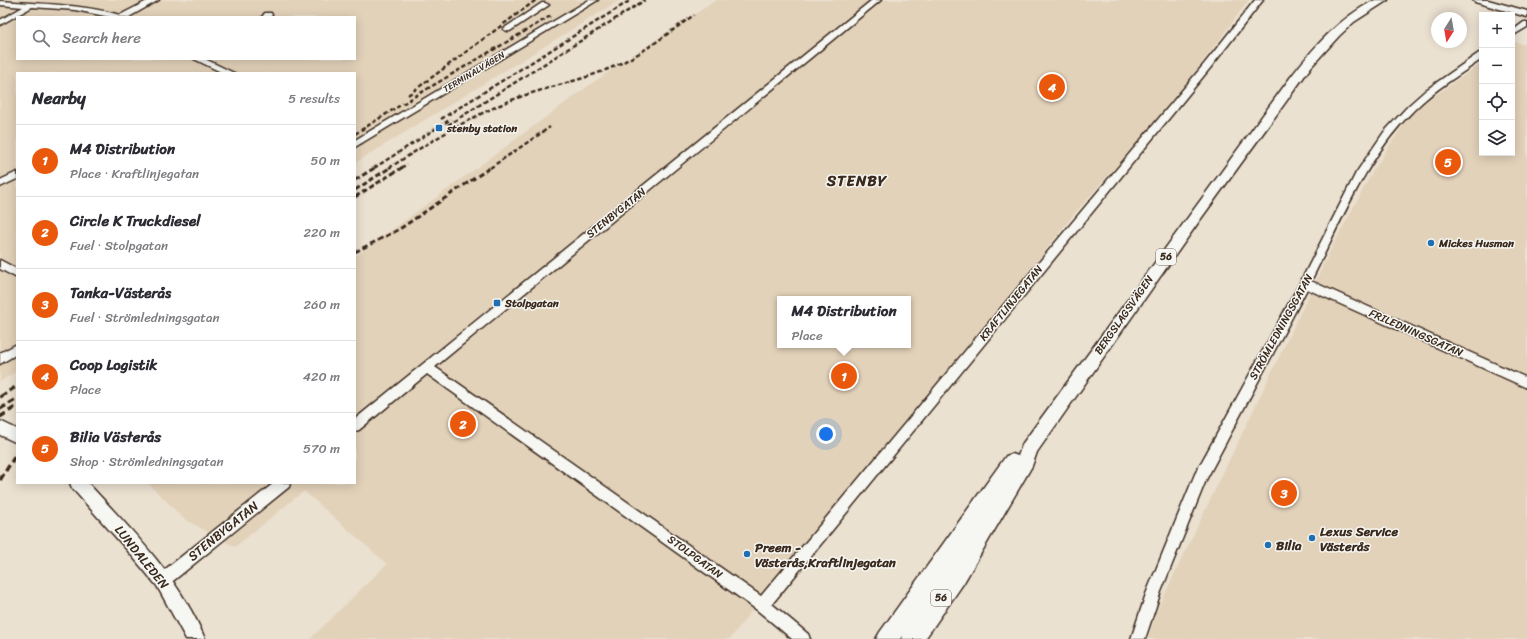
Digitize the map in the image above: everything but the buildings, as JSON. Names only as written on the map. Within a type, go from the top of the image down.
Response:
[{"type":"highway","name":"BERGSLAGSVÄGEN","points":[[1304,66],[1307,58],[1326,35],[1363,0]]},
{"type":"highway","name":"BERGSLAGSVÄGEN","points":[[912,639],[956,577],[1026,460],[1029,449],[1177,240],[1304,66],[1350,21],[1368,7],[1383,0]]},
{"type":"highway","name":"BERGSLAGSVÄGEN","points":[[887,639],[1012,462],[1016,457],[1029,449]]},
{"type":"main road","points":[[1478,0],[1527,14]]},
{"type":"main road","points":[[1494,0],[1527,10]]},
{"type":"main road","points":[[0,428],[16,436]]},
{"type":"main road","name":"LUNDALEDEN","points":[[79,484],[134,545],[163,580],[196,639]]},
{"type":"street","points":[[0,23],[38,0]]},
{"type":"street","points":[[125,16],[155,0]]},
{"type":"street","name":"TERMINALVÄGEN","points":[[356,142],[594,0]]},
{"type":"street","name":"STENBYGATAN","points":[[356,425],[428,368],[877,0]]},
{"type":"street","name":"KRAFTLINJEGATAN","points":[[762,605],[1208,65],[1259,0]]},
{"type":"street","points":[[0,3],[80,9],[101,12],[115,16]]},
{"type":"street","points":[[507,29],[545,5]]},
{"type":"street","points":[[1515,32],[1526,25]]},
{"type":"street","name":"STRÖMLEDNINGSGATAN","points":[[1138,639],[1153,594],[1200,478],[1305,283],[1361,173],[1387,134],[1402,117],[1429,92],[1479,57]]},
{"type":"street","points":[[200,60],[225,72]]},
{"type":"street","points":[[0,184],[16,176]]},
{"type":"street","points":[[0,264],[16,273]]},
{"type":"street","name":"FRILEDNINGSGATAN","points":[[1305,283],[1527,383]]},
{"type":"street","points":[[0,359],[16,349]]},
{"type":"street","name":"STOLPGATAN","points":[[428,368],[762,605],[803,639]]},
{"type":"street","name":"STENBYGATAN","points":[[163,580],[283,484]]},
{"type":"shaded area","points":[[0,0],[620,0],[356,162],[356,72],[16,72],[16,372],[0,382]]},
{"type":"shaded area","points":[[716,0],[1249,0],[1169,107],[1074,214],[990,321],[756,605],[730,639],[310,639],[387,564],[304,491],[235,547],[183,518],[149,484],[356,484],[356,256],[595,81]]},
{"type":"shaded area","points":[[1515,42],[1527,45],[1527,639],[1148,639],[1157,610],[1331,249],[1373,171],[1412,111],[1479,65],[1479,156],[1515,156]]},
{"type":"railway","points":[[408,95],[536,0]]},
{"type":"railway","points":[[441,119],[631,0]]},
{"type":"railway","points":[[448,125],[645,0]]},
{"type":"railway","points":[[356,133],[428,88],[552,15]]},
{"type":"railway","points":[[389,168],[457,126],[500,105],[528,94],[601,72],[626,61],[694,15]]},
{"type":"railway","points":[[374,168],[451,119]]},
{"type":"railway","points":[[490,168],[550,127]]},
{"type":"railway","points":[[401,168],[407,164]]},
{"type":"railway","points":[[356,179],[376,167]]},
{"type":"railway","points":[[356,189],[391,167]]},
{"type":"railway","points":[[356,196],[403,167]]},
{"type":"railway","points":[[356,251],[398,230],[491,167]]},
{"type":"railway","points":[[0,397],[16,387]]},
{"type":"railway","points":[[0,409],[16,400]]},
{"type":"railway","points":[[0,417],[16,407]]},
{"type":"railway","points":[[0,480],[16,455]]},
{"type":"place","name":"Coop Logistik","points":[[1052,87]]},
{"type":"place","name":"stenby station","points":[[439,128]]},
{"type":"place","name":"Bilia Västerås","points":[[1448,162]]},
{"type":"place","name":"Mickes Husman","points":[[1431,243]]},
{"type":"place","name":"Stolpgatan","points":[[497,303]]},
{"type":"place","name":"M4 Distribution","points":[[844,376]]},
{"type":"place","name":"Circle K Truckdiesel","points":[[463,424]]},
{"type":"place","name":"Tanka-Västerås","points":[[1284,493]]},
{"type":"place","name":"Lexus Service Västerås","points":[[1312,538]]},
{"type":"place","name":"Bilia","points":[[1268,545]]},
{"type":"place","name":"Preem - Västerås,Kraftlinjegatan","points":[[747,554]]},
{"type":"district","name":"STENBY","points":[[857,181]]}]
